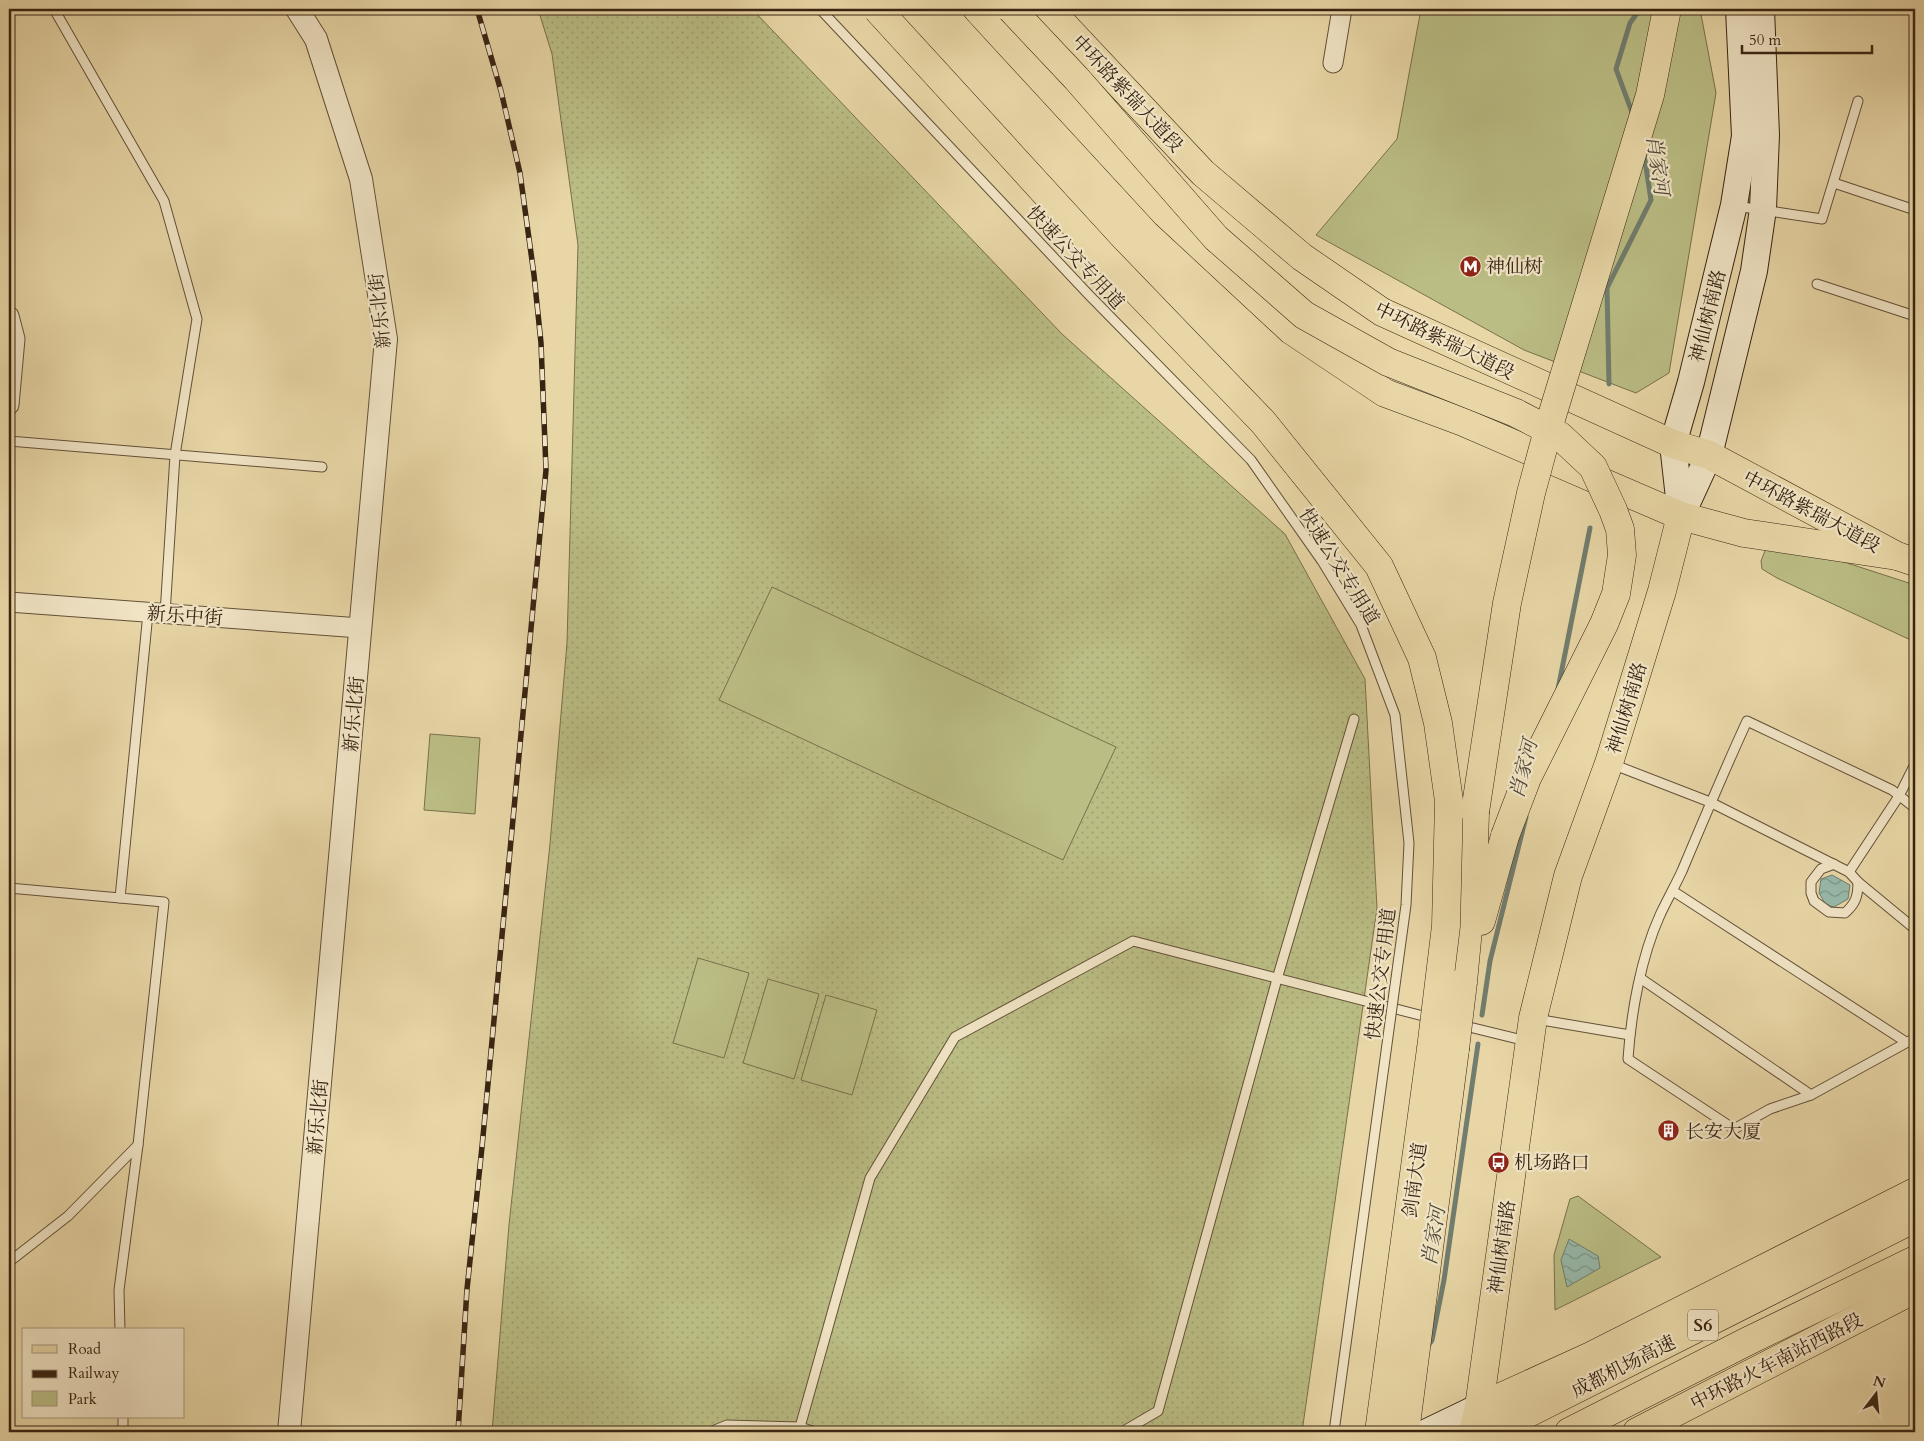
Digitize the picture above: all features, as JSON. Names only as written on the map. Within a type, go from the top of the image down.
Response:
[{"type":"main road","points":[[877,9],[1103,256],[1263,422],[1379,566],[1422,658],[1438,723],[1449,801],[1446,926]]},
{"type":"main road","points":[[977,9],[1165,213],[1291,330],[1385,393],[1463,422],[1680,516],[1744,533],[1906,559]]},
{"type":"main road","points":[[1011,9],[1076,78],[1216,238],[1304,315],[1388,362],[1516,413],[1560,436],[1593,467],[1613,510],[1620,529],[1622,555],[1616,594],[1604,624],[1527,778],[1505,836],[1463,982]]},
{"type":"main road","name":"中环路紫瑞大道段","points":[[1049,9],[1203,173],[1310,262],[1382,312],[1673,444],[1709,455],[1906,559]]},
{"type":"main road","points":[[1446,926],[1474,812],[1507,603],[1531,493],[1551,419],[1650,95],[1667,9]]},
{"type":"main road","name":"神仙树南路","points":[[1477,1424],[1531,1030],[1568,876],[1609,763],[1662,591],[1680,516],[1673,444],[1691,382],[1734,205],[1745,136],[1739,9]]},
{"type":"main road","points":[[1680,516],[1709,455],[1754,271],[1763,209],[1766,136],[1761,9]]},
{"type":"main road","points":[[1463,982],[1473,876],[1474,812]]},
{"type":"main road","name":"剑南大道","points":[[1379,1432],[1446,926]]},
{"type":"main road","name":"剑南大道","points":[[1405,1432],[1463,982]]},
{"type":"main road","points":[[1427,1432],[1477,1424],[1591,1356],[1915,1192]]},
{"type":"main road","name":"成都机场高速","points":[[1491,1432],[1915,1218]]},
{"type":"main road","name":"成都机场高速","points":[[1569,1432],[1748,1341],[1915,1260]]},
{"type":"main road","name":"中环路火车南站西路段","points":[[1637,1432],[1915,1289]]},
{"type":"street","name":"新乐北街","points":[[288,1432],[386,339],[361,179],[316,39],[297,9]]},
{"type":"street","points":[[1333,63],[1342,9]]},
{"type":"street","points":[[9,316],[15,339],[9,404]]},
{"type":"street","name":"新乐中街","points":[[9,602],[360,628]]},
{"type":"lane","points":[[54,9],[164,201],[197,319],[175,455],[120,898]]},
{"type":"lane","name":"快速公交专用道","points":[[820,9],[1089,295],[1251,460],[1322,561],[1361,625],[1395,714],[1408,842],[1406,905],[1334,1432]]},
{"type":"lane","points":[[1734,205],[1822,219],[1858,101]]},
{"type":"lane","points":[[1834,183],[1915,210]]},
{"type":"lane","points":[[1817,284],[1915,316]]},
{"type":"lane","points":[[9,441],[322,467]]},
{"type":"lane","points":[[1122,1432],[1158,1411],[1277,979],[1354,718]]},
{"type":"lane","points":[[1673,891],[1911,1040],[1811,1094],[1770,1109],[1734,1129],[1628,1059],[1630,1035],[1640,978],[1660,915],[1673,891],[1710,802],[1747,722],[1892,790],[1915,808]]},
{"type":"lane","points":[[1609,763],[1710,802],[1849,872],[1858,882],[1915,929]]},
{"type":"lane","points":[[1849,872],[1899,796],[1915,764]]},
{"type":"lane","points":[[1834,864],[1821,869],[1811,882],[1811,893],[1814,901],[1829,912],[1845,913],[1852,907],[1858,897],[1858,882]]},
{"type":"lane","points":[[9,888],[164,902],[138,1145],[120,1290],[120,1328]]},
{"type":"lane","points":[[800,1428],[870,1178],[955,1037],[1133,941],[1442,1020]]},
{"type":"lane","points":[[1640,978],[1811,1094]]},
{"type":"lane","points":[[1451,1022],[1531,1030],[1630,1035]]},
{"type":"lane","points":[[9,1262],[68,1216],[138,1145]]},
{"type":"lane","points":[[123,1418],[123,1432]]},
{"type":"lane","points":[[710,1432],[727,1424],[800,1428],[815,1432]]},
{"type":"green space","points":[[538,9],[752,9],[1062,334],[1285,534],[1365,679],[1377,908],[1302,1432],[492,1432],[509,1225],[550,844],[567,643],[578,245],[552,54]]},
{"type":"green space","points":[[1421,9],[1700,9],[1716,93],[1669,373],[1636,393],[1524,350],[1316,235],[1397,139]]},
{"type":"green space","points":[[1770,538],[1915,585],[1915,642],[1777,578],[1762,569],[1761,561]]},
{"type":"green space","points":[[772,587],[1116,747],[1063,860],[719,700]]},
{"type":"green space","points":[[430,734],[480,738],[475,814],[424,810]]},
{"type":"green space","points":[[698,958],[749,973],[724,1058],[673,1043]]},
{"type":"green space","points":[[768,979],[819,994],[794,1079],[743,1063]]},
{"type":"green space","points":[[826,995],[877,1010],[852,1095],[801,1080]]},
{"type":"green space","points":[[1578,1196],[1661,1257],[1555,1310],[1554,1255],[1570,1199]]},
{"type":"water","points":[[1832,875],[1850,885],[1848,899],[1834,907],[1826,905],[1819,893],[1821,879]]},
{"type":"water","points":[[1569,1239],[1598,1256],[1600,1268],[1567,1287],[1561,1260]]},
{"type":"waterway","name":"肖家河","points":[[1633,115],[1616,69],[1630,23],[1640,9]]},
{"type":"waterway","name":"肖家河","points":[[1609,384],[1607,288],[1651,200],[1644,154]]},
{"type":"waterway","name":"肖家河","points":[[1558,689],[1590,528]]},
{"type":"waterway","name":"肖家河","points":[[1482,1015],[1490,961],[1526,817]]},
{"type":"waterway","name":"肖家河","points":[[1428,1346],[1432,1340],[1444,1280],[1478,1044]]},
{"type":"railway","points":[[458,1432],[467,1289],[546,470],[541,343],[520,173],[501,91],[477,9]]},
{"type":"place","name":"神仙树","points":[[1470,266]]},
{"type":"place","name":"长安大厦","points":[[1669,1131]]},
{"type":"place","name":"机场路口","points":[[1498,1162]]}]
